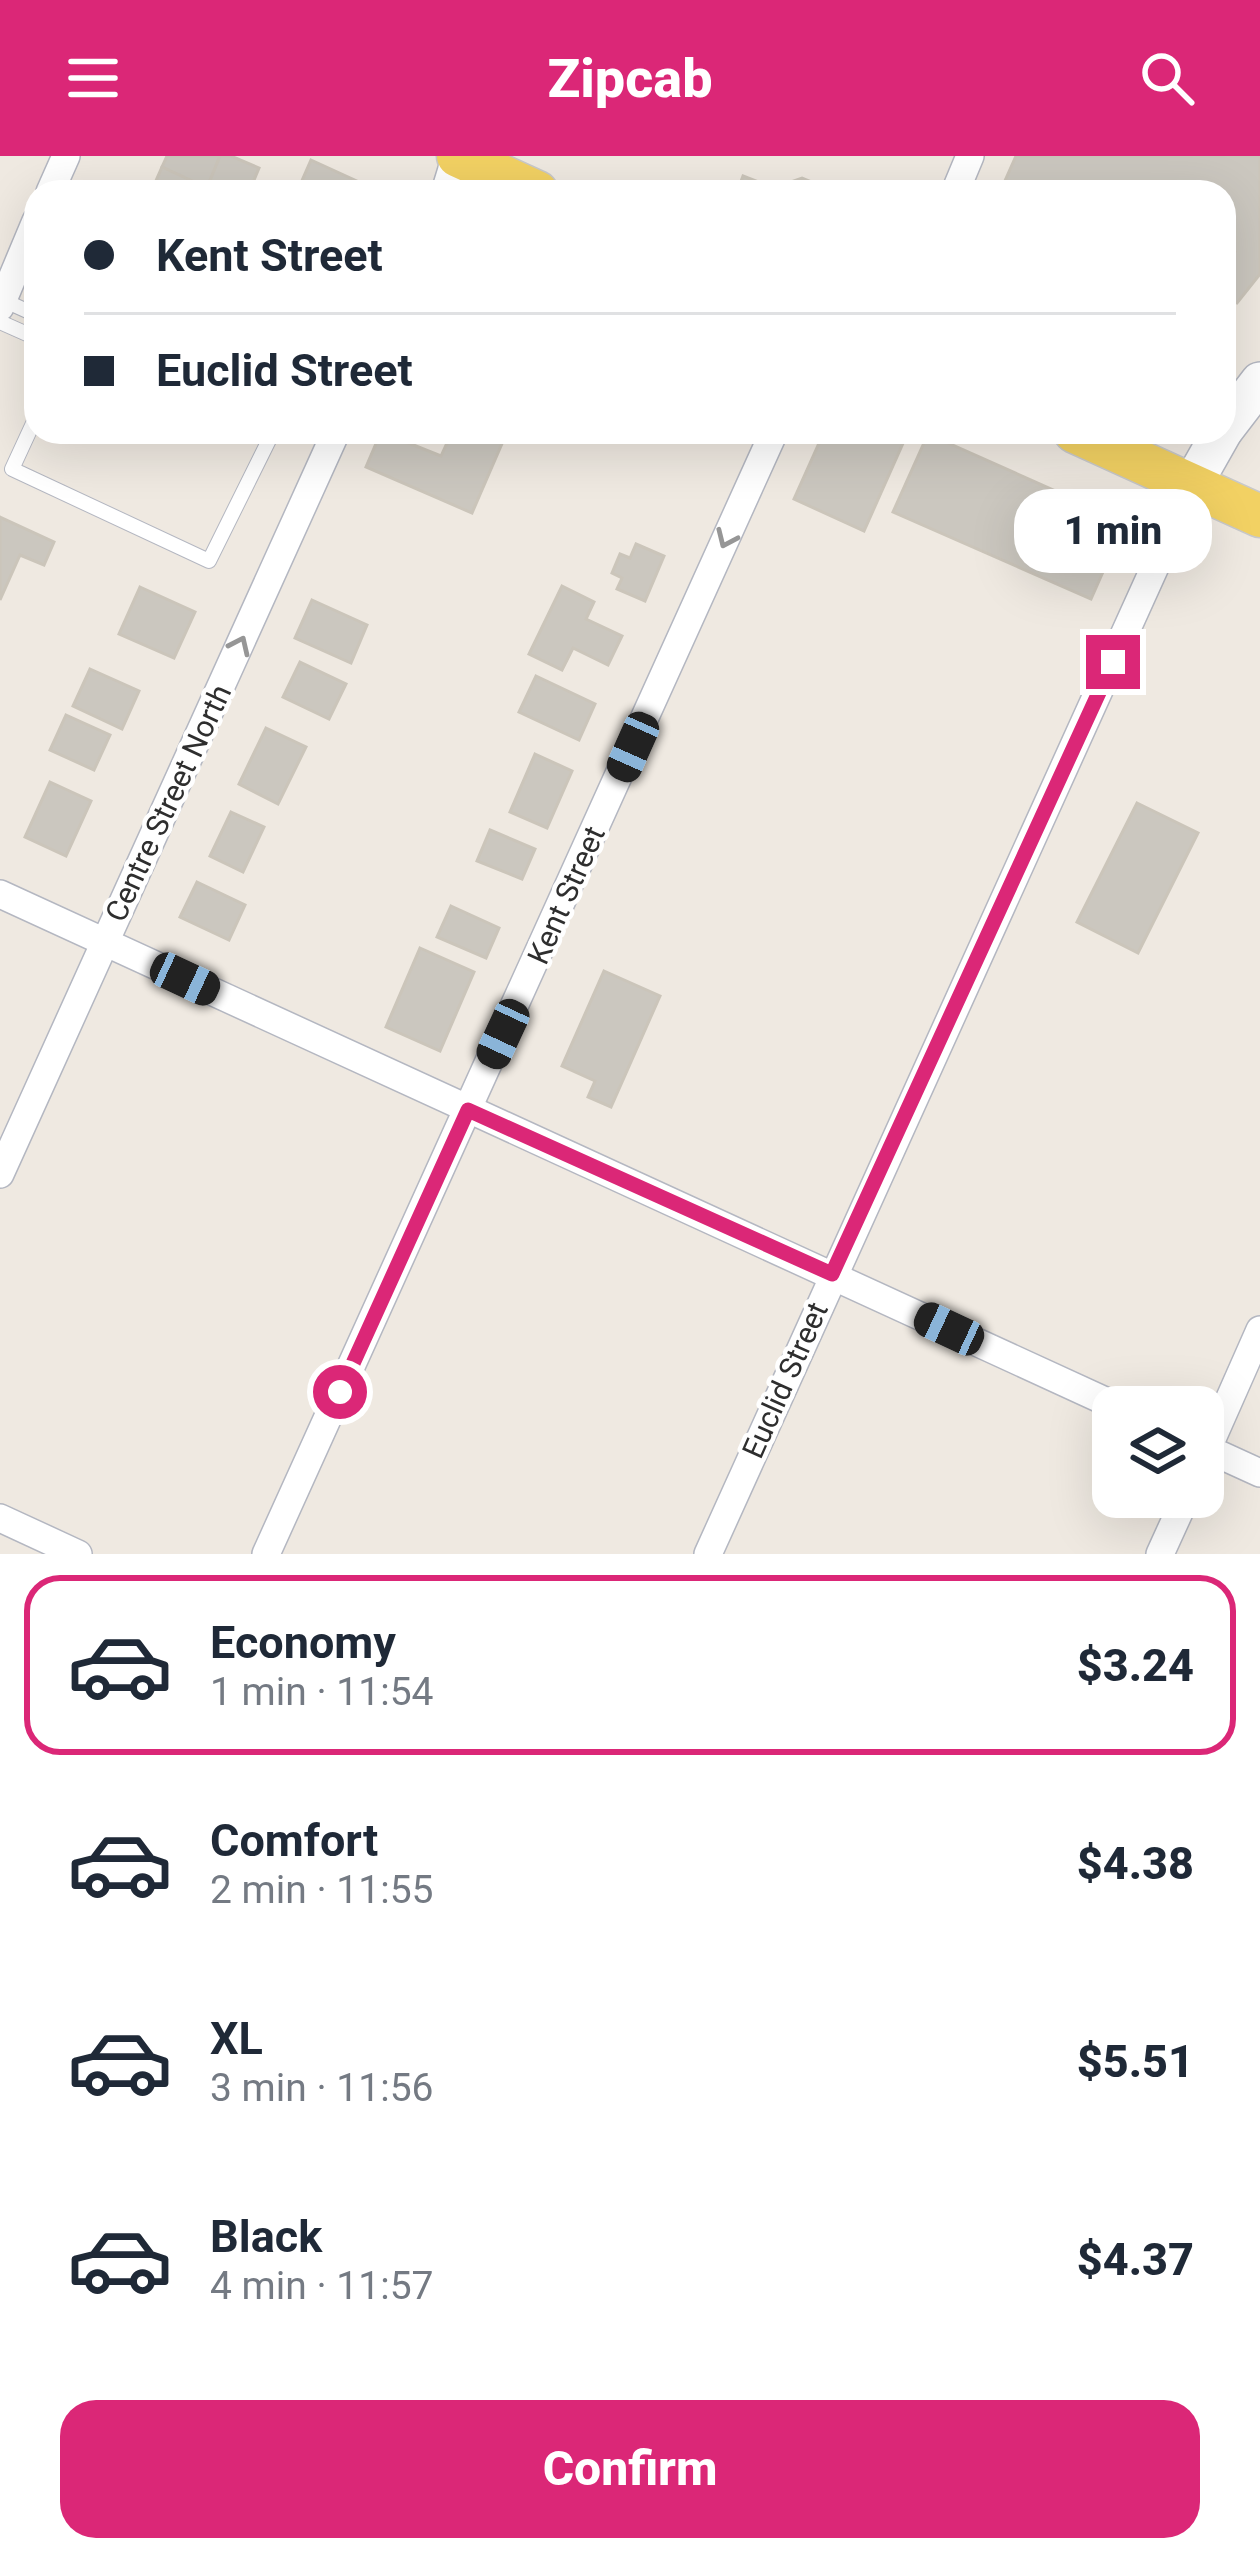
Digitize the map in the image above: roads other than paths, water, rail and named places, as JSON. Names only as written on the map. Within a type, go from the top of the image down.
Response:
[{"type":"main road","points":[[457,156],[520,175]]},
{"type":"main road","points":[[1236,413],[1260,382]]},
{"type":"main road","points":[[1101,444],[1260,516]]},
{"type":"main road","points":[[1192,485],[1215,444]]},
{"type":"street","points":[[2,301],[24,249]]},
{"type":"street","name":"Centre Street North","points":[[0,1174],[331,444]]},
{"type":"street","name":"Kent Street","points":[[266,1554],[769,444]]},
{"type":"street","name":"Euclid Street","points":[[708,1554],[1192,485]]},
{"type":"street","points":[[0,894],[1092,1395]]},
{"type":"street","points":[[1224,1410],[1260,1330]]},
{"type":"street","points":[[1224,1459],[1260,1473]]},
{"type":"street","points":[[0,1518],[78,1554]]},
{"type":"street","points":[[1160,1554],[1176,1518]]},
{"type":"lane","points":[[2,301],[24,325]]},
{"type":"lane","points":[[24,443],[12,469],[209,561],[267,444]]}]
